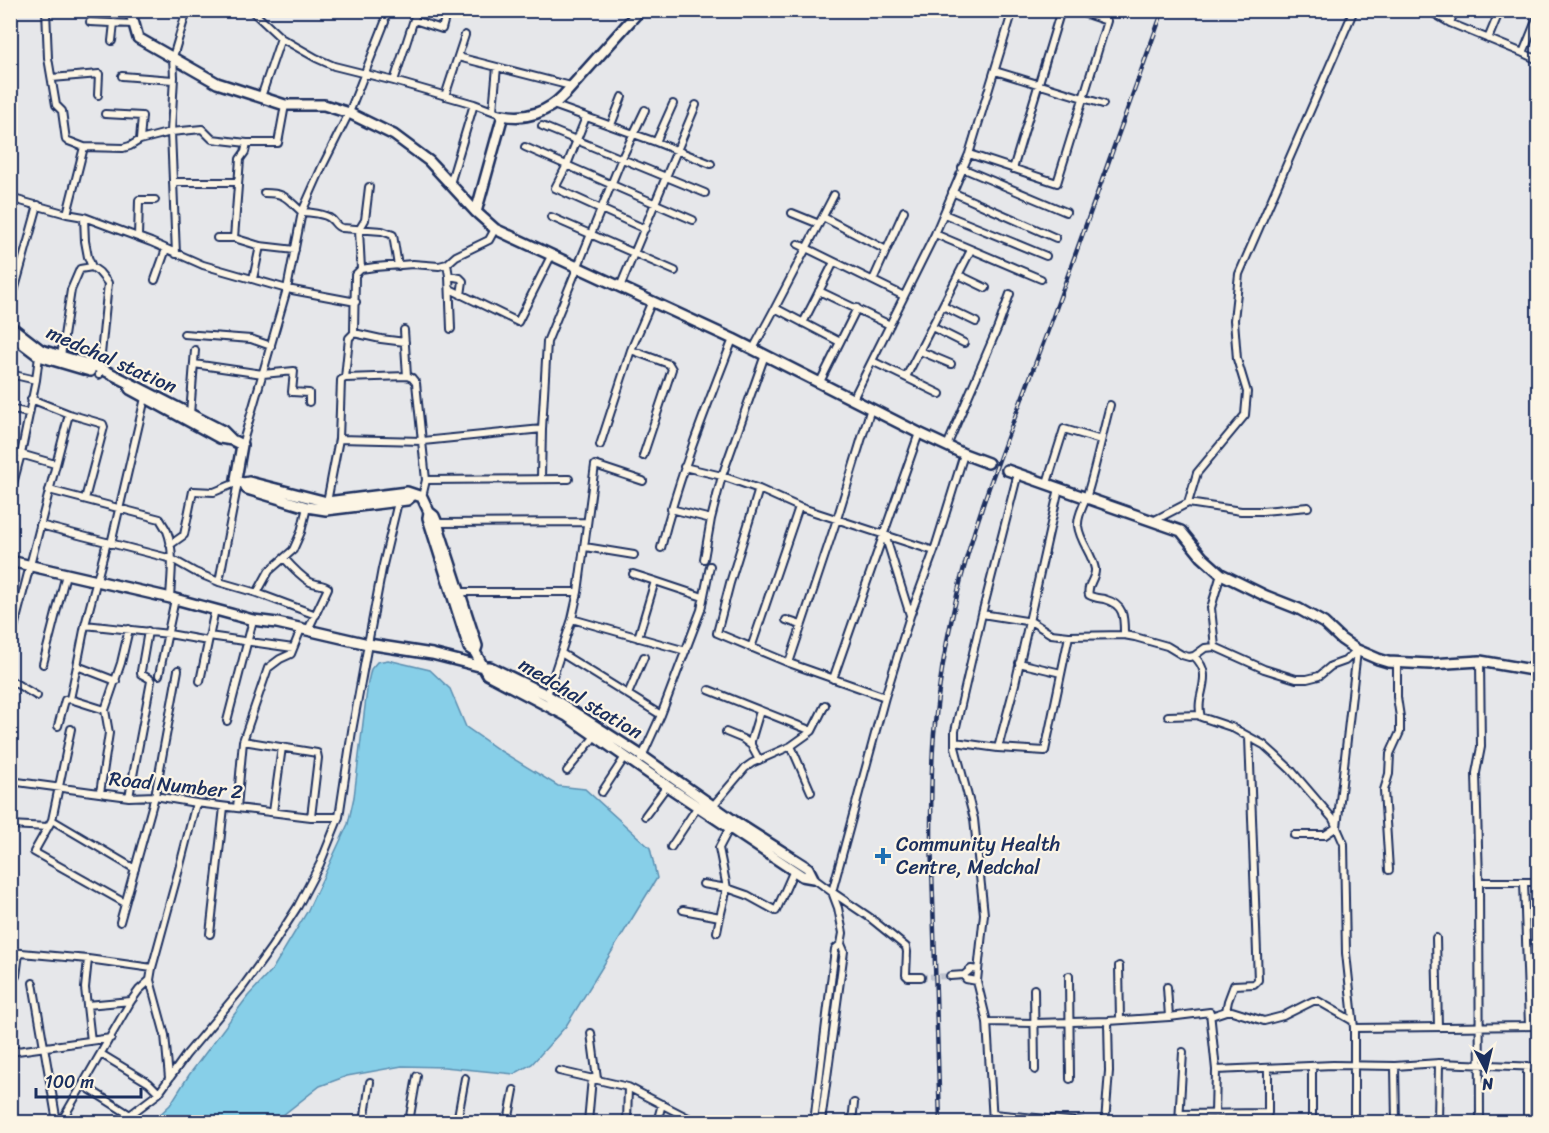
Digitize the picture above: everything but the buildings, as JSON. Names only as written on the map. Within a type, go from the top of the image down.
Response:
[{"type":"street","points":[[46,10],[48,58],[56,105],[62,111],[66,140],[84,147],[123,148],[140,140],[171,132],[202,129],[212,139],[247,143],[278,143],[285,105]]},
{"type":"street","points":[[129,10],[138,38],[217,83],[285,105],[324,105],[349,113],[394,135],[429,161],[476,213],[495,229],[733,339],[919,433],[988,463]]},
{"type":"street","points":[[176,254],[171,132],[173,57],[187,10]]},
{"type":"street","points":[[251,10],[281,38],[334,66],[394,81],[511,116],[531,115],[553,105],[640,10]]},
{"type":"street","points":[[327,502],[339,439],[341,380],[345,378],[407,376],[416,383],[426,480],[417,496],[407,500],[326,510],[307,507],[247,489],[236,479],[242,445],[287,289],[302,212],[365,74],[385,22],[381,10]]},
{"type":"street","points":[[394,81],[417,10]]},
{"type":"street","points":[[414,20],[442,29],[447,10]]},
{"type":"street","points":[[853,399],[935,234],[969,154],[1013,10]]},
{"type":"street","points":[[1013,169],[1061,10]]},
{"type":"street","points":[[969,154],[1057,183],[1107,21],[1074,10]]},
{"type":"street","points":[[1188,503],[1197,473],[1245,416],[1247,392],[1238,359],[1234,320],[1239,274],[1354,10]]},
{"type":"street","points":[[1428,10],[1450,22],[1539,60]]},
{"type":"street","points":[[1450,22],[1455,10]]},
{"type":"street","points":[[1488,39],[1500,10]]},
{"type":"street","points":[[1523,53],[1539,16]]},
{"type":"street","points":[[90,22],[133,24]]},
{"type":"street","points":[[112,41],[114,23]]},
{"type":"street","points":[[445,96],[465,35]]},
{"type":"street","points":[[261,97],[281,38]]},
{"type":"street","points":[[458,57],[571,86]]},
{"type":"street","points":[[493,110],[497,67]]},
{"type":"street","points":[[995,71],[1103,104]]},
{"type":"street","points":[[52,78],[99,74],[98,95]]},
{"type":"street","points":[[122,76],[173,80]]},
{"type":"street","points":[[611,126],[622,97]]},
{"type":"street","points":[[450,184],[474,104]]},
{"type":"street","points":[[656,142],[673,104]]},
{"type":"street","points":[[553,105],[711,164]]},
{"type":"street","points":[[620,287],[696,105]]},
{"type":"street","points":[[541,478],[547,342],[611,184],[645,110]]},
{"type":"street","points":[[105,114],[142,116],[140,140]]},
{"type":"street","points":[[476,213],[503,115]]},
{"type":"street","points":[[586,117],[555,188],[645,229]]},
{"type":"street","points":[[542,126],[705,193]]},
{"type":"street","points":[[234,238],[240,159],[247,143]]},
{"type":"street","points":[[67,214],[84,147]]},
{"type":"street","points":[[525,147],[693,220]]},
{"type":"street","points":[[962,168],[1066,212]]},
{"type":"street","points":[[174,182],[238,182]]},
{"type":"street","points":[[345,378],[350,338],[354,333],[355,276],[361,269],[359,230],[365,220],[369,188]]},
{"type":"street","points":[[952,192],[1056,238]]},
{"type":"street","points":[[264,193],[278,193],[287,197],[302,212],[327,216],[342,228],[382,231],[393,235],[398,266]]},
{"type":"street","points":[[753,349],[834,195]]},
{"type":"street","points":[[10,198],[84,217],[138,237],[203,266],[287,289],[356,302]]},
{"type":"street","points":[[138,237],[140,200],[155,200]]},
{"type":"street","points":[[10,306],[38,205]]},
{"type":"street","points":[[873,280],[904,211]]},
{"type":"street","points":[[792,213],[821,221],[886,250]]},
{"type":"street","points":[[944,214],[1046,256]]},
{"type":"street","points":[[84,217],[88,257],[92,267],[108,284],[100,371]]},
{"type":"street","points":[[551,217],[675,271]]},
{"type":"street","points":[[361,269],[413,264],[439,266],[447,264],[456,256],[489,240],[495,229]]},
{"type":"street","points":[[935,234],[1041,279]]},
{"type":"street","points":[[217,238],[234,238],[260,246],[295,250]]},
{"type":"street","points":[[798,244],[904,296]]},
{"type":"street","points":[[253,279],[260,246]]},
{"type":"street","points":[[155,280],[166,249]]},
{"type":"street","points":[[906,377],[970,250]]},
{"type":"street","points":[[450,289],[518,322],[551,256]]},
{"type":"street","points":[[803,323],[834,262]]},
{"type":"street","points":[[447,264],[451,329]]},
{"type":"street","points":[[61,356],[71,290],[80,269],[92,267]]},
{"type":"street","points":[[959,275],[986,288]]},
{"type":"street","points":[[449,276],[460,278],[463,281],[461,295]]},
{"type":"street","points":[[819,291],[890,325]]},
{"type":"street","points":[[946,446],[1010,294]]},
{"type":"street","points":[[600,445],[631,350],[652,301]]},
{"type":"street","points":[[943,306],[976,322]]},
{"type":"street","points":[[775,308],[840,342]]},
{"type":"street","points":[[820,382],[857,308]]},
{"type":"street","name":"medchal station","points":[[10,326],[41,350],[100,371],[190,414],[242,445]]},
{"type":"street","points":[[932,327],[964,343]]},
{"type":"street","points":[[404,330],[407,376]]},
{"type":"street","points":[[184,333],[251,339],[271,346]]},
{"type":"street","points":[[354,333],[405,342]]},
{"type":"street","name":"medchal station","points":[[10,334],[39,356],[100,371],[220,438],[232,440]]},
{"type":"street","points":[[661,548],[684,467],[733,339]]},
{"type":"street","points":[[190,414],[195,350]]},
{"type":"street","points":[[631,350],[669,364],[672,369],[643,456]]},
{"type":"street","points":[[920,351],[951,364]]},
{"type":"street","points":[[704,559],[722,476],[765,355]]},
{"type":"street","points":[[10,495],[21,454],[39,356]]},
{"type":"street","points":[[872,361],[940,394]]},
{"type":"street","points":[[194,364],[263,374],[294,371],[292,392],[309,393],[309,402]]},
{"type":"street","points":[[10,374],[36,380]]},
{"type":"street","points":[[70,699],[85,625],[120,508],[145,398]]},
{"type":"street","points":[[31,399],[103,424],[85,499]]},
{"type":"street","points":[[1110,405],[1086,498],[1078,518],[1079,535],[1095,568],[1089,595],[1112,603],[1122,611],[1124,635]]},
{"type":"street","points":[[10,408],[28,413]]},
{"type":"street","points":[[789,663],[871,408]]},
{"type":"street","points":[[10,643],[13,623],[69,414]]},
{"type":"street","points":[[339,439],[423,441],[542,429]]},
{"type":"street","points":[[1047,483],[1064,429],[1101,440]]},
{"type":"street","points":[[833,679],[919,433]]},
{"type":"street","points":[[10,451],[55,464]]},
{"type":"street","points":[[821,1122],[835,949],[841,944],[843,933],[832,892],[885,697],[964,454]]},
{"type":"street","points":[[547,695],[572,619],[578,592],[596,465],[644,481]]},
{"type":"street","points":[[684,467],[722,476],[799,507],[934,551]]},
{"type":"street","points":[[1007,470],[1180,531],[1221,574],[1299,609],[1324,623],[1341,639],[1358,650],[1388,662],[1431,664],[1480,661],[1539,671]]},
{"type":"street","points":[[993,1122],[987,1022],[977,981],[984,914],[974,819],[955,747],[955,731],[1018,473]]},
{"type":"street","points":[[426,480],[569,479]]},
{"type":"street","points":[[170,544],[184,535],[193,491],[214,492],[249,482],[327,502],[406,492],[417,496],[434,516],[477,646],[475,652]]},
{"type":"street","points":[[219,582],[241,483]]},
{"type":"street","points":[[998,748],[1059,488]]},
{"type":"street","points":[[759,489],[717,633],[789,663],[885,697]]},
{"type":"street","points":[[49,490],[160,519],[167,531],[170,544],[172,598],[169,634],[159,675]]},
{"type":"street","points":[[125,1122],[130,1115],[159,1093],[186,1055],[242,988],[298,906],[320,864],[339,817],[352,731],[382,569],[399,502]]},
{"type":"street","points":[[1153,521],[1188,503],[1241,511],[1308,507]]},
{"type":"street","points":[[257,593],[269,571],[292,550],[301,532],[307,507]]},
{"type":"street","points":[[751,648],[799,507]]},
{"type":"street","points":[[671,509],[711,519]]},
{"type":"street","points":[[429,512],[428,518],[469,648],[475,652],[487,674],[567,716],[667,786],[706,808],[802,876],[813,878],[869,917],[902,943],[907,952],[908,977],[921,977]]},
{"type":"street","points":[[437,524],[587,522]]},
{"type":"street","points":[[40,525],[172,560],[219,582],[257,593],[316,615]]},
{"type":"street","points":[[885,535],[910,616]]},
{"type":"street","points":[[585,547],[634,555]]},
{"type":"street","points":[[237,808],[243,741],[268,668],[291,654],[304,630],[316,615],[328,588],[312,583],[292,568],[284,558]]},
{"type":"street","name":"medchal station","points":[[10,561],[172,598],[254,620],[490,667],[547,695],[642,756],[706,808],[808,868],[813,878]]},
{"type":"street","points":[[638,766],[661,715],[701,610],[710,566]]},
{"type":"street","points":[[43,664],[66,574]]},
{"type":"street","points":[[633,574],[703,597]]},
{"type":"street","points":[[1215,646],[1211,608],[1221,574]]},
{"type":"street","points":[[638,638],[655,581]]},
{"type":"street","points":[[459,592],[578,592]]},
{"type":"street","points":[[200,681],[215,609]]},
{"type":"street","points":[[982,614],[1032,622],[1051,634],[1124,635],[1167,646],[1189,657],[1205,648],[1215,646],[1264,669],[1296,679],[1318,676],[1331,666],[1345,661],[1358,650]]},
{"type":"street","points":[[572,619],[686,651]]},
{"type":"street","points":[[227,721],[254,620]]},
{"type":"street","points":[[786,620],[801,625]]},
{"type":"street","points":[[85,625],[129,628],[208,639],[249,641],[293,648]]},
{"type":"street","points":[[100,793],[109,732],[105,710],[116,681],[129,628]]},
{"type":"street","points":[[129,797],[151,681],[141,674],[148,631]]},
{"type":"street","points":[[955,742],[1045,751],[1069,636]]},
{"type":"street","points":[[1294,835],[1325,835],[1337,827],[1358,650]]},
{"type":"street","points":[[561,653],[661,715]]},
{"type":"street","points":[[1194,656],[1204,668],[1200,714],[1203,718],[1231,727],[1264,745],[1291,770],[1333,819],[1344,844],[1346,953],[1355,1066],[1354,1122]]},
{"type":"street","points":[[628,694],[644,657]]},
{"type":"street","points":[[1480,661],[1481,747],[1476,773],[1480,1122]]},
{"type":"street","points":[[1389,870],[1384,789],[1389,774],[1390,754],[1400,732],[1397,662]]},
{"type":"street","points":[[1019,663],[1062,673]]},
{"type":"street","points":[[77,666],[116,681]]},
{"type":"street","points":[[120,922],[155,796],[178,670]]},
{"type":"street","points":[[10,680],[36,696]]},
{"type":"street","points":[[709,690],[812,730]]},
{"type":"street","points":[[58,726],[65,700],[70,699],[105,710]]},
{"type":"street","points":[[671,847],[745,768],[791,746],[812,730],[825,705]]},
{"type":"street","points":[[751,745],[760,711]]},
{"type":"street","points":[[1168,716],[1200,714]]},
{"type":"street","points":[[71,729],[52,820],[34,852],[125,903]]},
{"type":"street","points":[[726,732],[751,745],[759,760]]},
{"type":"street","points":[[567,771],[595,736]]},
{"type":"street","points":[[1226,1011],[1234,985],[1254,984],[1258,980],[1249,737]]},
{"type":"street","points":[[243,741],[314,752],[318,755],[311,817]]},
{"type":"street","points":[[791,746],[811,792]]},
{"type":"street","points":[[273,812],[282,747]]},
{"type":"street","points":[[602,792],[625,757]]},
{"type":"street","name":"Road Number 2","points":[[10,781],[129,797],[155,796],[311,817],[339,817]]},
{"type":"street","points":[[645,816],[667,786]]},
{"type":"street","points":[[169,1078],[165,1035],[151,991],[150,980],[196,803]]},
{"type":"street","points":[[210,934],[224,807]]},
{"type":"street","points":[[52,820],[135,869]]},
{"type":"street","points":[[10,825],[48,827]]},
{"type":"street","points":[[717,932],[727,888],[719,848],[730,827]]},
{"type":"street","points":[[703,884],[727,888],[747,895],[776,911],[794,870]]},
{"type":"street","points":[[1479,882],[1539,882]]},
{"type":"street","points":[[1524,882],[1529,1026]]},
{"type":"street","points":[[683,910],[720,916]]},
{"type":"street","points":[[1436,938],[1438,1027]]},
{"type":"street","points":[[10,952],[152,968]]},
{"type":"street","points":[[16,976],[19,953]]},
{"type":"street","points":[[88,959],[85,988],[91,1041]]},
{"type":"street","points":[[1119,966],[1120,1020]]},
{"type":"street","points":[[950,976],[964,975],[971,969],[978,970]]},
{"type":"street","points":[[964,975],[966,979],[977,981]]},
{"type":"street","points":[[1069,976],[1070,1079]]},
{"type":"street","points":[[62,1122],[131,1001],[150,980]]},
{"type":"street","points":[[33,983],[62,1122]]},
{"type":"street","points":[[1167,987],[1168,1017]]},
{"type":"street","points":[[1034,989],[1035,1070]]},
{"type":"street","points":[[87,1005],[131,1001]]},
{"type":"street","points":[[1211,1016],[1226,1011],[1237,1012],[1264,1021],[1283,1016],[1313,1001],[1318,1001],[1323,1002],[1353,1024],[1438,1027],[1539,1026]]},
{"type":"street","points":[[987,1022],[1069,1023],[1210,1012],[1216,1070],[1215,1114]]},
{"type":"street","points":[[1105,1122],[1109,1071],[1108,1021]]},
{"type":"street","points":[[588,1122],[594,1079],[591,1033]]},
{"type":"street","points":[[10,1053],[111,1038]]},
{"type":"street","points":[[1179,1122],[1183,1052]]},
{"type":"street","points":[[101,1054],[149,1083],[159,1093]]},
{"type":"street","points":[[1216,1070],[1439,1063],[1539,1066]]},
{"type":"street","points":[[1438,1122],[1439,1063]]},
{"type":"street","points":[[1395,1066],[1396,1122]]},
{"type":"street","points":[[1527,1066],[1527,1122]]},
{"type":"street","points":[[1312,1067],[1312,1122]]},
{"type":"street","points":[[1180,1114],[1268,1113],[1268,1068]]},
{"type":"street","points":[[560,1071],[628,1088],[696,1122]]},
{"type":"street","points":[[409,1122],[417,1076]]},
{"type":"street","points":[[457,1122],[465,1078]]},
{"type":"street","points":[[364,1122],[370,1082]]},
{"type":"street","points":[[83,1085],[130,1115]]},
{"type":"street","points":[[627,1122],[628,1088]]},
{"type":"street","points":[[508,1122],[514,1090]]},
{"type":"street","points":[[814,1122],[822,1090]]},
{"type":"street","points":[[852,1122],[854,1103]]},
{"type":"street","points":[[657,1122],[662,1104]]},
{"type":"street","points":[[993,1114],[1081,1122]]},
{"type":"water","points":[[388,660],[430,670],[450,689],[466,727],[558,786],[585,789],[650,848],[657,878],[566,1026],[532,1064],[514,1074],[444,1067],[402,1066],[347,1076],[320,1086],[274,1122],[152,1122],[170,1105],[189,1075],[248,996],[272,970],[307,912],[348,824],[354,797],[371,669],[377,662]]},
{"type":"tunnel","points":[[988,463],[1007,470]]},
{"type":"tunnel","points":[[921,977],[950,976]]},
{"type":"railway","points":[[940,1122],[931,798],[936,717],[948,636],[964,568],[985,498],[1163,10]]},
{"type":"place","name":"Community Health Centre, Medchal","points":[[883,856]]}]
